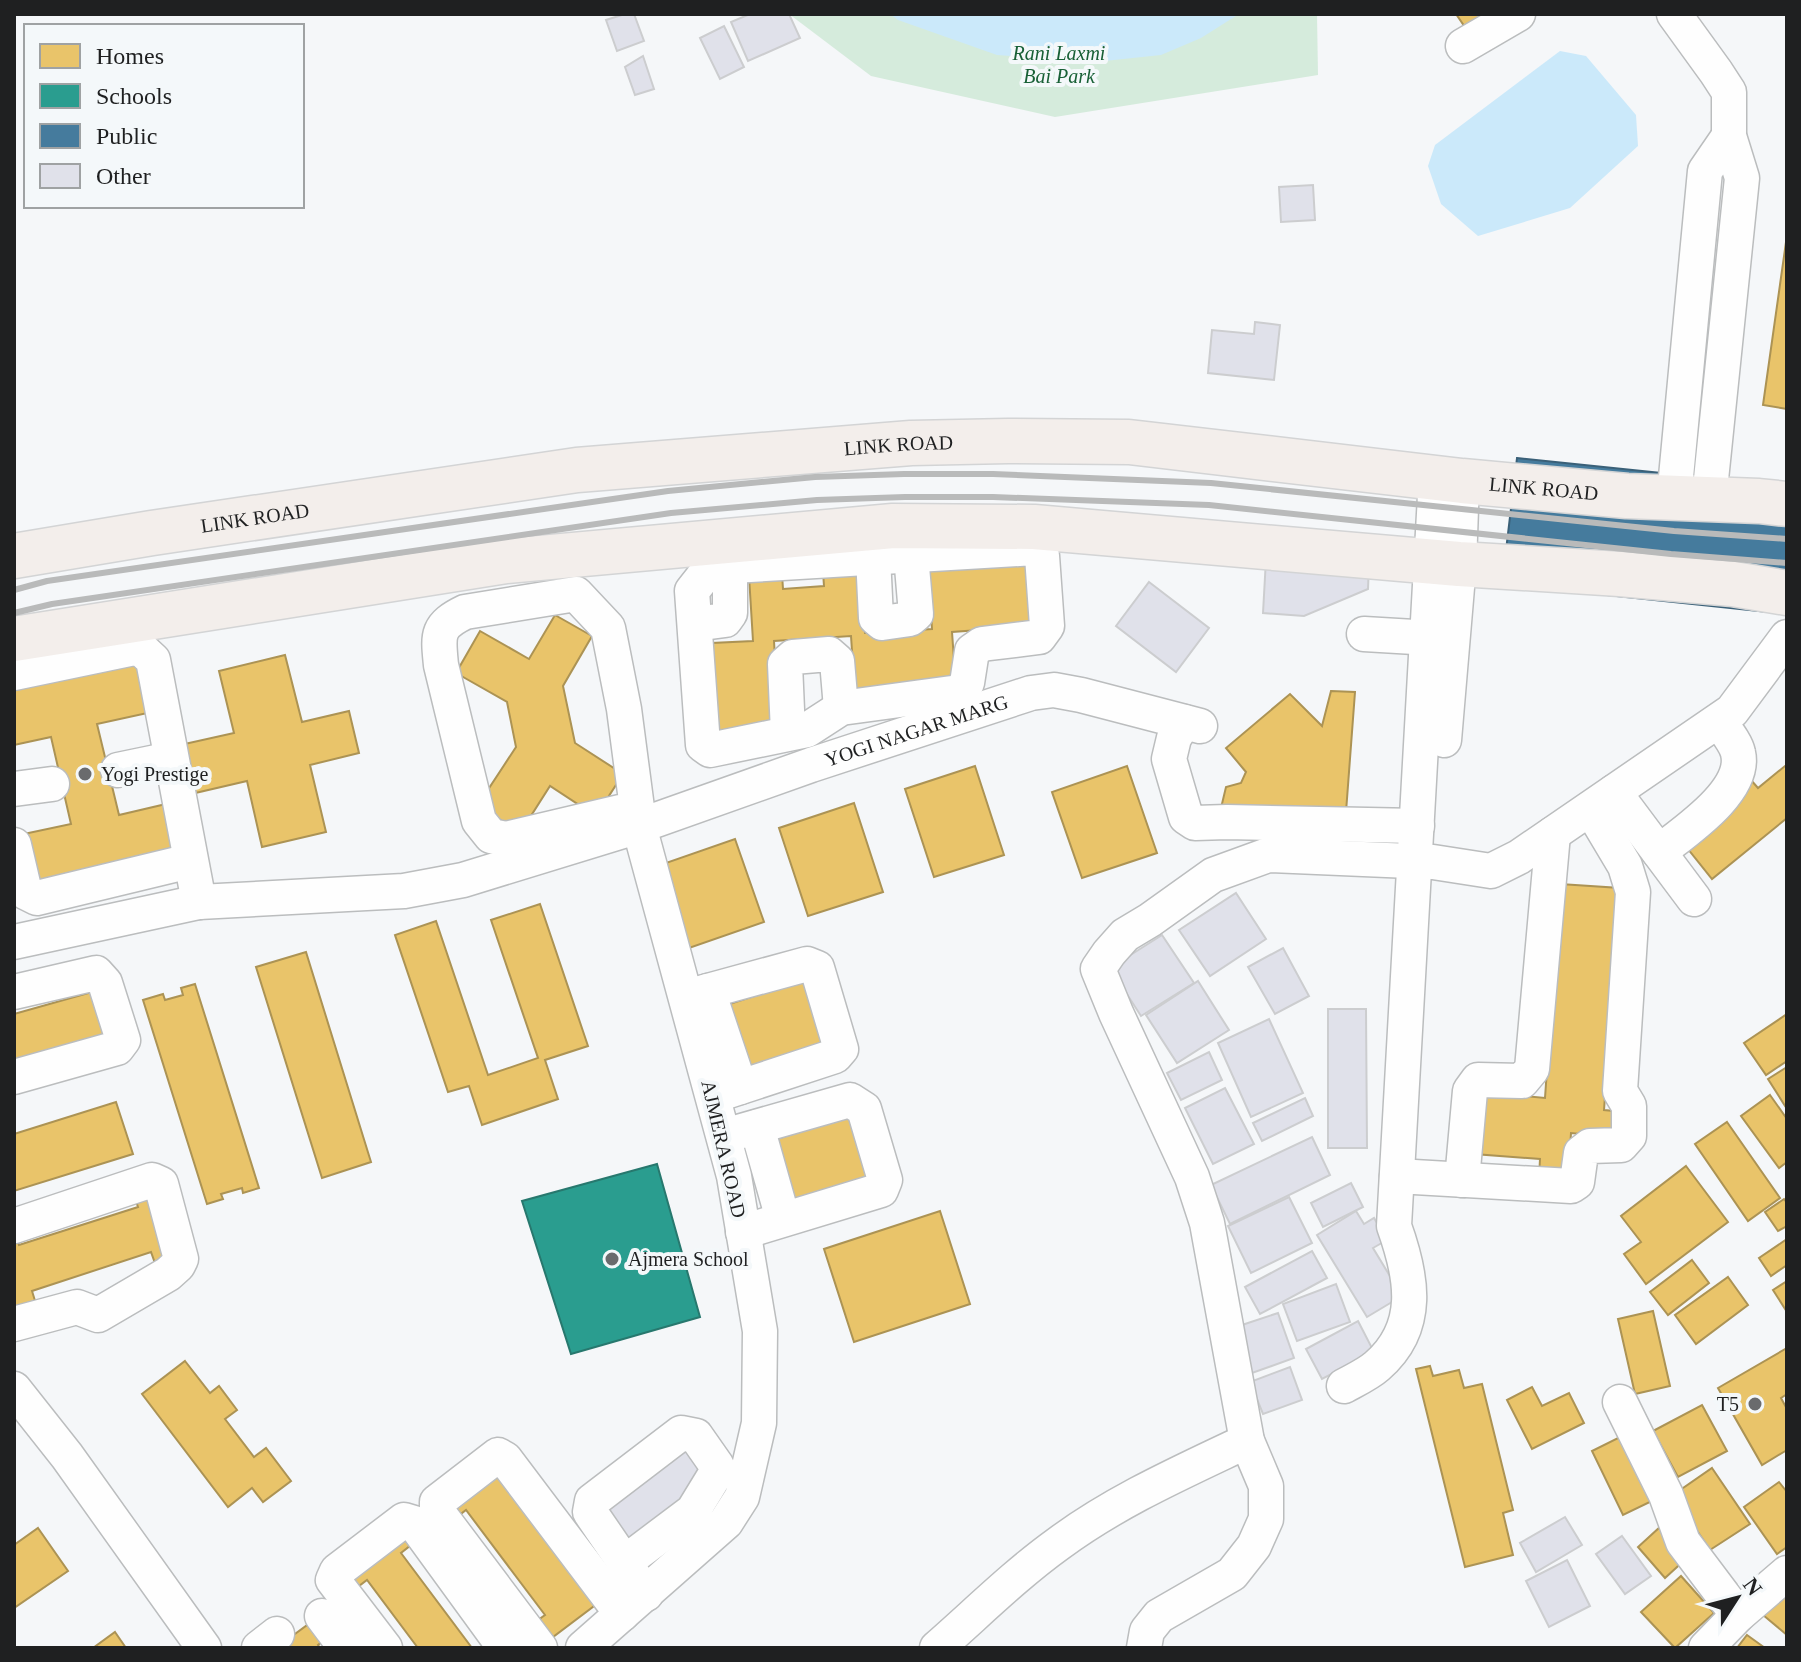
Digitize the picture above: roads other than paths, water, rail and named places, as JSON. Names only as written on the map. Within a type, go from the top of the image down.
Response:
[{"type":"main road","name":"LINK ROAD","points":[[14,556],[577,470],[911,443],[1129,442],[1449,480],[1627,496],[1787,504]]},
{"type":"main road","points":[[14,639],[506,561],[574,575],[893,526],[1034,527],[1445,563],[1733,584],[1787,593]]},
{"type":"street","points":[[1463,46],[1518,14]]},
{"type":"street","points":[[1674,14],[1729,92],[1729,136],[1705,171],[1691,498]]},
{"type":"street","points":[[1344,1386],[1377,1367],[1402,1337],[1409,1312],[1410,1289],[1405,1256],[1416,1229],[1408,1176],[1424,862],[1449,480]]},
{"type":"street","points":[[1035,548],[1042,556],[1047,626],[1039,637],[982,644],[972,651],[967,683],[959,692],[841,708],[797,732],[710,750],[703,745],[692,591],[703,577],[730,566],[873,557],[1035,548]]},
{"type":"street","points":[[873,557],[876,618],[882,623],[910,619],[916,614],[911,555]]},
{"type":"street","points":[[454,569],[465,612]]},
{"type":"street","points":[[574,575],[465,612],[452,618],[441,629],[441,665],[479,821],[491,836],[506,839],[638,817]]},
{"type":"street","name":"AJMERA ROAD","points":[[559,1646],[626,1603],[726,1522],[742,1497],[731,1477],[759,1423],[760,1331],[734,1176],[724,1136],[727,1092],[638,817],[624,709],[608,628],[574,575]]},
{"type":"street","points":[[1364,634],[1440,638]]},
{"type":"street","points":[[1144,1648],[1147,1631],[1159,1616],[1232,1574],[1254,1546],[1266,1519],[1266,1486],[1247,1441],[1207,1223],[1192,1177],[1098,969],[1125,935],[1213,875],[1268,855],[1424,862],[1491,871],[1519,857],[1732,711],[1787,637]]},
{"type":"street","points":[[1424,862],[1417,826],[1440,638]]},
{"type":"street","points":[[14,673],[139,647],[153,660],[199,902]]},
{"type":"street","points":[[811,765],[797,732],[785,664],[793,657],[829,654],[837,661],[841,708]]},
{"type":"street","name":"YOGI NAGAR MARG","points":[[638,817],[811,765],[1031,693],[1054,690],[1192,724],[1174,738],[1169,759],[1186,817],[1195,823],[1417,826]]},
{"type":"street","points":[[1659,852],[1721,800],[1738,772],[1738,753],[1719,721]]},
{"type":"street","points":[[118,770],[171,759]]},
{"type":"street","points":[[14,789],[52,784]]},
{"type":"street","points":[[1603,800],[1659,852],[1694,899]]},
{"type":"street","points":[[1408,1176],[1571,1186],[1577,1182],[1581,1153],[1590,1146],[1621,1145],[1629,1136],[1629,1106],[1620,1091],[1633,892],[1603,800]]},
{"type":"street","points":[[36,937],[199,902],[404,891],[463,880],[638,817]]},
{"type":"street","points":[[1462,1180],[1470,1091],[1478,1080],[1522,1081],[1532,1069],[1553,834]]},
{"type":"street","points":[[14,845],[25,892],[37,898],[190,861]]},
{"type":"street","points":[[14,1077],[117,1048],[123,1040],[105,983],[96,973],[30,989],[36,937],[52,894]]},
{"type":"street","points":[[697,994],[807,964],[817,968],[841,1049],[835,1056],[727,1092]]},
{"type":"street","points":[[724,1136],[850,1100],[864,1109],[885,1180],[881,1190],[743,1232]]},
{"type":"street","points":[[757,1127],[783,1219]]},
{"type":"street","points":[[14,1226],[152,1180],[161,1184],[181,1259],[168,1274],[98,1315],[77,1307],[14,1324]]},
{"type":"street","points":[[14,1389],[67,1456],[204,1648]]},
{"type":"street","points":[[1620,1402],[1666,1495],[1683,1542],[1738,1615]]},
{"type":"street","points":[[624,1563],[693,1511],[731,1477],[717,1466],[696,1436],[681,1433],[592,1501],[590,1512],[624,1563],[626,1603]]},
{"type":"street","points":[[937,1648],[1059,1543],[1141,1491],[1247,1441]]},
{"type":"street","points":[[559,1646],[437,1511],[437,1502],[498,1455],[505,1459],[626,1603]]},
{"type":"street","points":[[385,1648],[333,1580],[337,1571],[404,1520],[414,1523],[505,1648]]},
{"type":"street","points":[[1706,1648],[1738,1615],[1787,1573]]},
{"type":"street","points":[[322,1616],[346,1648]]},
{"type":"water","points":[[890,14],[1239,14],[1201,38],[1161,55],[1095,62],[997,55],[898,20]]},
{"type":"water","points":[[1560,51],[1586,56],[1636,115],[1638,146],[1570,208],[1478,236],[1441,204],[1428,166],[1435,145]]},
{"type":"railway","points":[[14,590],[47,581],[668,491],[815,477],[904,474],[993,474],[1211,483],[1674,531],[1787,539]]},
{"type":"railway","points":[[14,613],[52,604],[671,513],[817,500],[905,497],[1209,505],[1671,554],[1787,563]]},
{"type":"place","name":"Yogi Prestige","points":[[85,774]]},
{"type":"place","name":"Ajmera School","points":[[612,1259]]},
{"type":"place","name":"T5","points":[[1755,1404]]},
{"type":"park label","name":"Rani Laxmi Bai Park","points":[[1059,64]]}]
